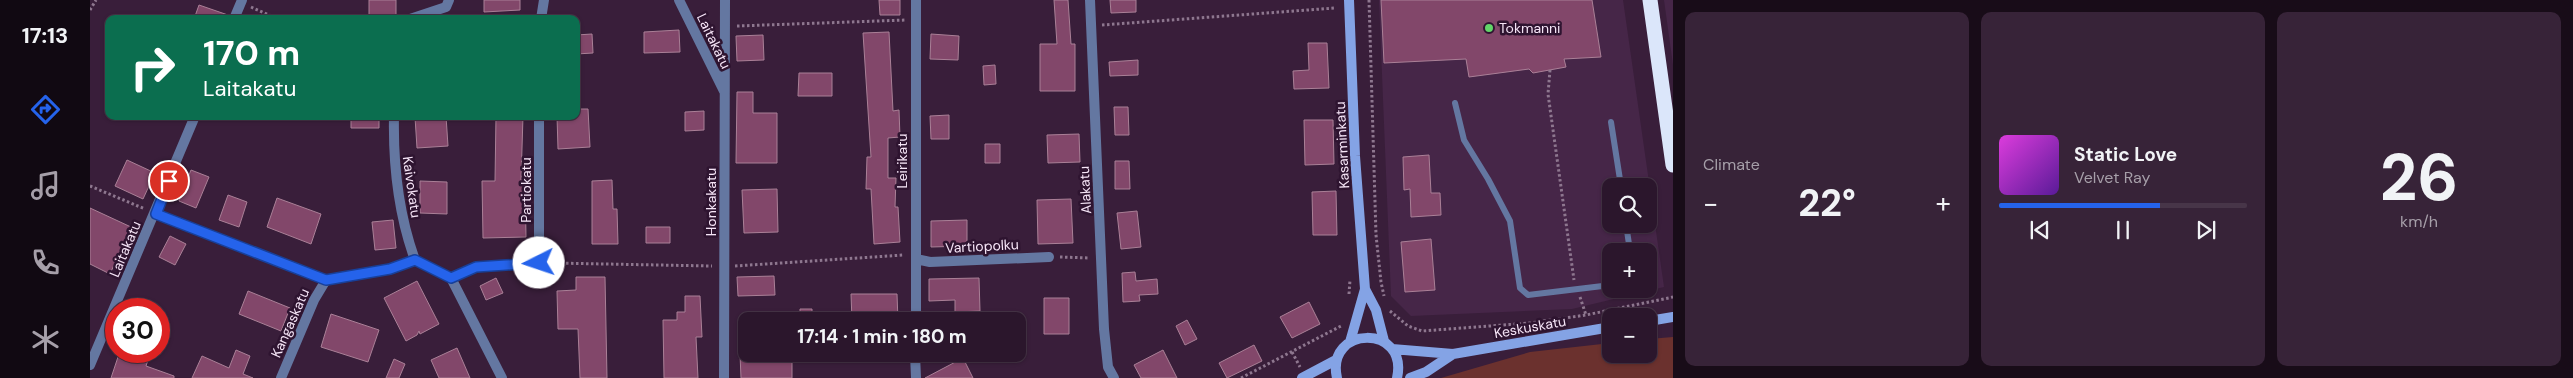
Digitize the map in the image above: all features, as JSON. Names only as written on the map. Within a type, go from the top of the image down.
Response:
[{"type":"highway","points":[[1650,0],[1673,165]]},
{"type":"street","points":[[422,15],[446,7],[449,0]]},
{"type":"street","points":[[542,15],[544,0]]},
{"type":"street","name":"Laitakatu","points":[[679,0],[725,94]]},
{"type":"street","name":"Honkakatu","points":[[724,378],[725,0]]},
{"type":"street","name":"Leirikatu","points":[[916,0],[916,312]]},
{"type":"street","name":"Alakatu","points":[[1090,0],[1104,329],[1108,368],[1114,378]]},
{"type":"street","name":"Kasarminkatu","points":[[1349,0],[1355,156],[1365,288],[1350,342]]},
{"type":"street","points":[[236,15],[241,1]]},
{"type":"street","name":"Laitakatu","points":[[90,365],[156,214],[193,120]]},
{"type":"street","name":"Kaivokatu","points":[[394,120],[393,146],[400,206],[405,232],[415,260]]},
{"type":"street","name":"Partiokatu","points":[[451,278],[476,267],[539,263],[539,120]]},
{"type":"street","points":[[156,214],[326,280],[390,269],[415,260],[451,278],[502,378]]},
{"type":"street","name":"Vartiopolku","points":[[916,260],[930,262],[1049,257]]},
{"type":"street","name":"Kangaskatu","points":[[281,378],[314,300],[326,280]]},
{"type":"street","name":"Kasarminkatu","points":[[1365,288],[1376,310],[1384,341]]},
{"type":"street","points":[[1657,320],[1673,317]]},
{"type":"street","name":"Keskuskatu","points":[[1392,349],[1453,354],[1602,329]]},
{"type":"street","points":[[1302,378],[1336,360],[1350,342],[1367,336],[1384,341],[1392,349],[1397,367],[1397,378]]},
{"type":"street","name":"Keskuskatu","points":[[1410,378],[1426,372],[1453,354]]},
{"type":"street","points":[[1336,360],[1337,378]]},
{"type":"street","points":[[916,362],[916,378]]},
{"type":"lane","points":[[1455,103],[1464,140],[1488,178],[1510,221],[1520,288],[1528,294],[1602,286]]},
{"type":"lane","points":[[1611,122],[1620,178]]},
{"type":"path","points":[[90,10],[96,0]]},
{"type":"path","points":[[1335,0],[1336,18]]},
{"type":"path","points":[[1369,0],[1376,235],[1380,282],[1385,300]]},
{"type":"path","points":[[241,1],[270,15]]},
{"type":"path","points":[[1092,26],[1336,8]]},
{"type":"path","points":[[726,26],[916,20]]},
{"type":"path","points":[[1550,70],[1548,94],[1572,276],[1586,315]]},
{"type":"path","points":[[90,186],[156,214]]},
{"type":"path","points":[[1049,257],[1102,259]]},
{"type":"path","points":[[1349,296],[1350,272]]},
{"type":"path","points":[[1388,309],[1408,326],[1422,331],[1530,323],[1586,315],[1673,297]]},
{"type":"path","points":[[1241,378],[1343,325],[1345,318]]},
{"type":"shaded area","points":[[1379,0],[1623,0],[1648,178],[1602,178],[1602,233],[1656,233],[1664,287],[1657,289],[1657,243],[1602,243],[1602,298],[1618,298],[1572,309],[1411,316],[1391,296]]},
{"type":"shaded area","points":[[1664,0],[1673,0],[1673,65]]},
{"type":"shaded area","points":[[1673,337],[1673,378],[1441,378],[1530,352],[1602,344],[1602,363],[1657,363],[1657,338]]},
{"type":"building","points":[[369,0],[396,0],[396,15],[369,15]]},
{"type":"building","points":[[484,0],[520,0],[520,10],[484,12]]},
{"type":"building","points":[[879,0],[900,0],[900,15],[880,15]]},
{"type":"building","points":[[1054,0],[1068,0],[1071,44],[1075,44],[1075,91],[1040,91],[1040,44],[1057,44]]},
{"type":"building","points":[[1110,0],[1136,0],[1136,12],[1111,13]]},
{"type":"building","name":"Tokmanni","points":[[1381,0],[1592,0],[1601,57],[1564,59],[1566,67],[1533,73],[1529,69],[1469,77],[1466,59],[1384,63]]},
{"type":"building","points":[[199,5],[228,15],[195,15]]},
{"type":"building","points":[[679,30],[680,52],[644,53],[644,32]]},
{"type":"building","points":[[889,32],[893,111],[899,110],[900,137],[888,138],[888,178],[896,178],[895,207],[898,207],[900,242],[874,244],[871,189],[866,189],[867,157],[871,157],[863,33]]},
{"type":"building","points":[[592,34],[593,53],[580,54],[580,35]]},
{"type":"building","points":[[931,34],[959,36],[958,60],[930,59]]},
{"type":"building","points":[[763,35],[764,60],[737,61],[736,36]]},
{"type":"building","points":[[1308,43],[1327,43],[1329,88],[1294,89],[1293,71],[1309,70]]},
{"type":"building","points":[[1138,60],[1138,75],[1110,76],[1109,62]]},
{"type":"building","points":[[995,65],[996,84],[984,85],[983,66]]},
{"type":"building","points":[[799,73],[832,73],[832,96],[798,96]]},
{"type":"building","points":[[737,92],[753,92],[753,113],[777,113],[777,163],[736,163]]},
{"type":"building","points":[[1114,107],[1128,107],[1129,135],[1115,135]]},
{"type":"building","points":[[580,109],[588,109],[590,147],[558,149],[557,120],[580,120]]},
{"type":"building","points":[[704,111],[704,130],[685,131],[685,112]]},
{"type":"building","points":[[949,115],[949,139],[931,139],[930,116]]},
{"type":"building","points":[[351,120],[379,120],[379,128],[351,128]]},
{"type":"building","points":[[415,120],[446,120],[448,146],[417,148]]},
{"type":"building","points":[[496,120],[523,120],[521,180],[525,180],[526,237],[483,238],[482,181],[495,181]]},
{"type":"building","points":[[1304,120],[1333,120],[1334,164],[1305,165]]},
{"type":"building","points":[[1079,134],[1080,162],[1048,163],[1047,135]]},
{"type":"building","points":[[985,144],[1000,144],[1000,163],[985,163]]},
{"type":"building","points":[[1429,155],[1431,193],[1440,193],[1441,215],[1411,217],[1410,189],[1404,190],[1403,157]]},
{"type":"building","points":[[127,160],[155,173],[143,199],[115,186]]},
{"type":"building","points":[[1115,161],[1129,161],[1130,189],[1115,189]]},
{"type":"building","points":[[191,170],[209,177],[196,208],[179,201]]},
{"type":"building","points":[[612,180],[613,209],[617,209],[618,244],[592,244],[592,181]]},
{"type":"building","points":[[420,181],[447,182],[447,214],[420,213]]},
{"type":"building","points":[[777,189],[778,232],[744,233],[742,190]]},
{"type":"building","points":[[1336,191],[1337,235],[1313,235],[1312,192]]},
{"type":"building","points":[[228,195],[247,202],[239,227],[219,220]]},
{"type":"building","points":[[277,198],[321,214],[311,244],[267,227]]},
{"type":"building","points":[[1071,199],[1073,243],[1038,244],[1037,200]]},
{"type":"building","points":[[90,208],[131,227],[110,274],[90,264]]},
{"type":"building","points":[[1137,211],[1141,247],[1121,249],[1117,213]]},
{"type":"building","points":[[393,220],[396,248],[375,250],[372,222]]},
{"type":"building","points":[[967,220],[967,246],[931,247],[931,221]]},
{"type":"building","points":[[646,227],[670,227],[670,243],[646,243]]},
{"type":"building","points":[[170,236],[186,244],[175,265],[159,257]]},
{"type":"building","points":[[1431,239],[1435,290],[1405,292],[1401,242]]},
{"type":"building","points":[[1135,272],[1136,281],[1157,279],[1158,294],[1139,295],[1140,301],[1123,302],[1122,273]]},
{"type":"building","points":[[774,276],[775,295],[738,296],[737,277]]},
{"type":"building","points":[[576,277],[605,277],[607,378],[580,378],[578,329],[558,329],[557,291],[576,290]]},
{"type":"building","points":[[496,278],[503,293],[486,300],[480,286]]},
{"type":"building","points":[[979,278],[980,311],[955,312],[955,300],[929,301],[929,279]]},
{"type":"building","points":[[417,281],[439,324],[420,334],[419,331],[417,335],[406,341],[384,298]]},
{"type":"building","points":[[248,291],[290,308],[281,331],[239,314]]},
{"type":"building","points":[[851,294],[897,294],[898,312],[852,312]]},
{"type":"building","points":[[685,296],[700,296],[702,337],[696,337],[698,378],[664,378],[663,320],[677,320],[677,312],[685,312]]},
{"type":"building","points":[[1044,298],[1069,298],[1069,334],[1044,334]]},
{"type":"building","points":[[1309,302],[1320,324],[1292,338],[1280,317]]},
{"type":"building","points":[[800,309],[812,309],[812,312],[800,312]]},
{"type":"building","points":[[331,314],[379,330],[368,362],[321,347]]},
{"type":"building","points":[[1187,320],[1197,339],[1185,345],[1176,326]]},
{"type":"building","points":[[1254,345],[1262,361],[1227,378],[1219,363]]},
{"type":"building","points":[[457,348],[470,378],[439,378],[431,360]]},
{"type":"building","points":[[236,350],[250,356],[243,374],[253,378],[192,378],[202,356],[229,368]]},
{"type":"building","points":[[1163,350],[1177,378],[1141,378],[1134,365]]},
{"type":"building","points":[[394,359],[405,364],[399,378],[386,378]]},
{"type":"building","points":[[740,362],[792,362],[792,378],[741,378]]},
{"type":"building","points":[[955,362],[965,362],[973,378],[925,378]]},
{"type":"building","points":[[116,363],[147,363],[146,366],[174,376],[174,378],[111,378]]},
{"type":"place","name":"Tokmanni","points":[[1489,28]]},
{"type":"route","points":[[169,181],[156,214],[326,280],[390,269],[415,260],[451,278],[476,267],[539,263]]}]
